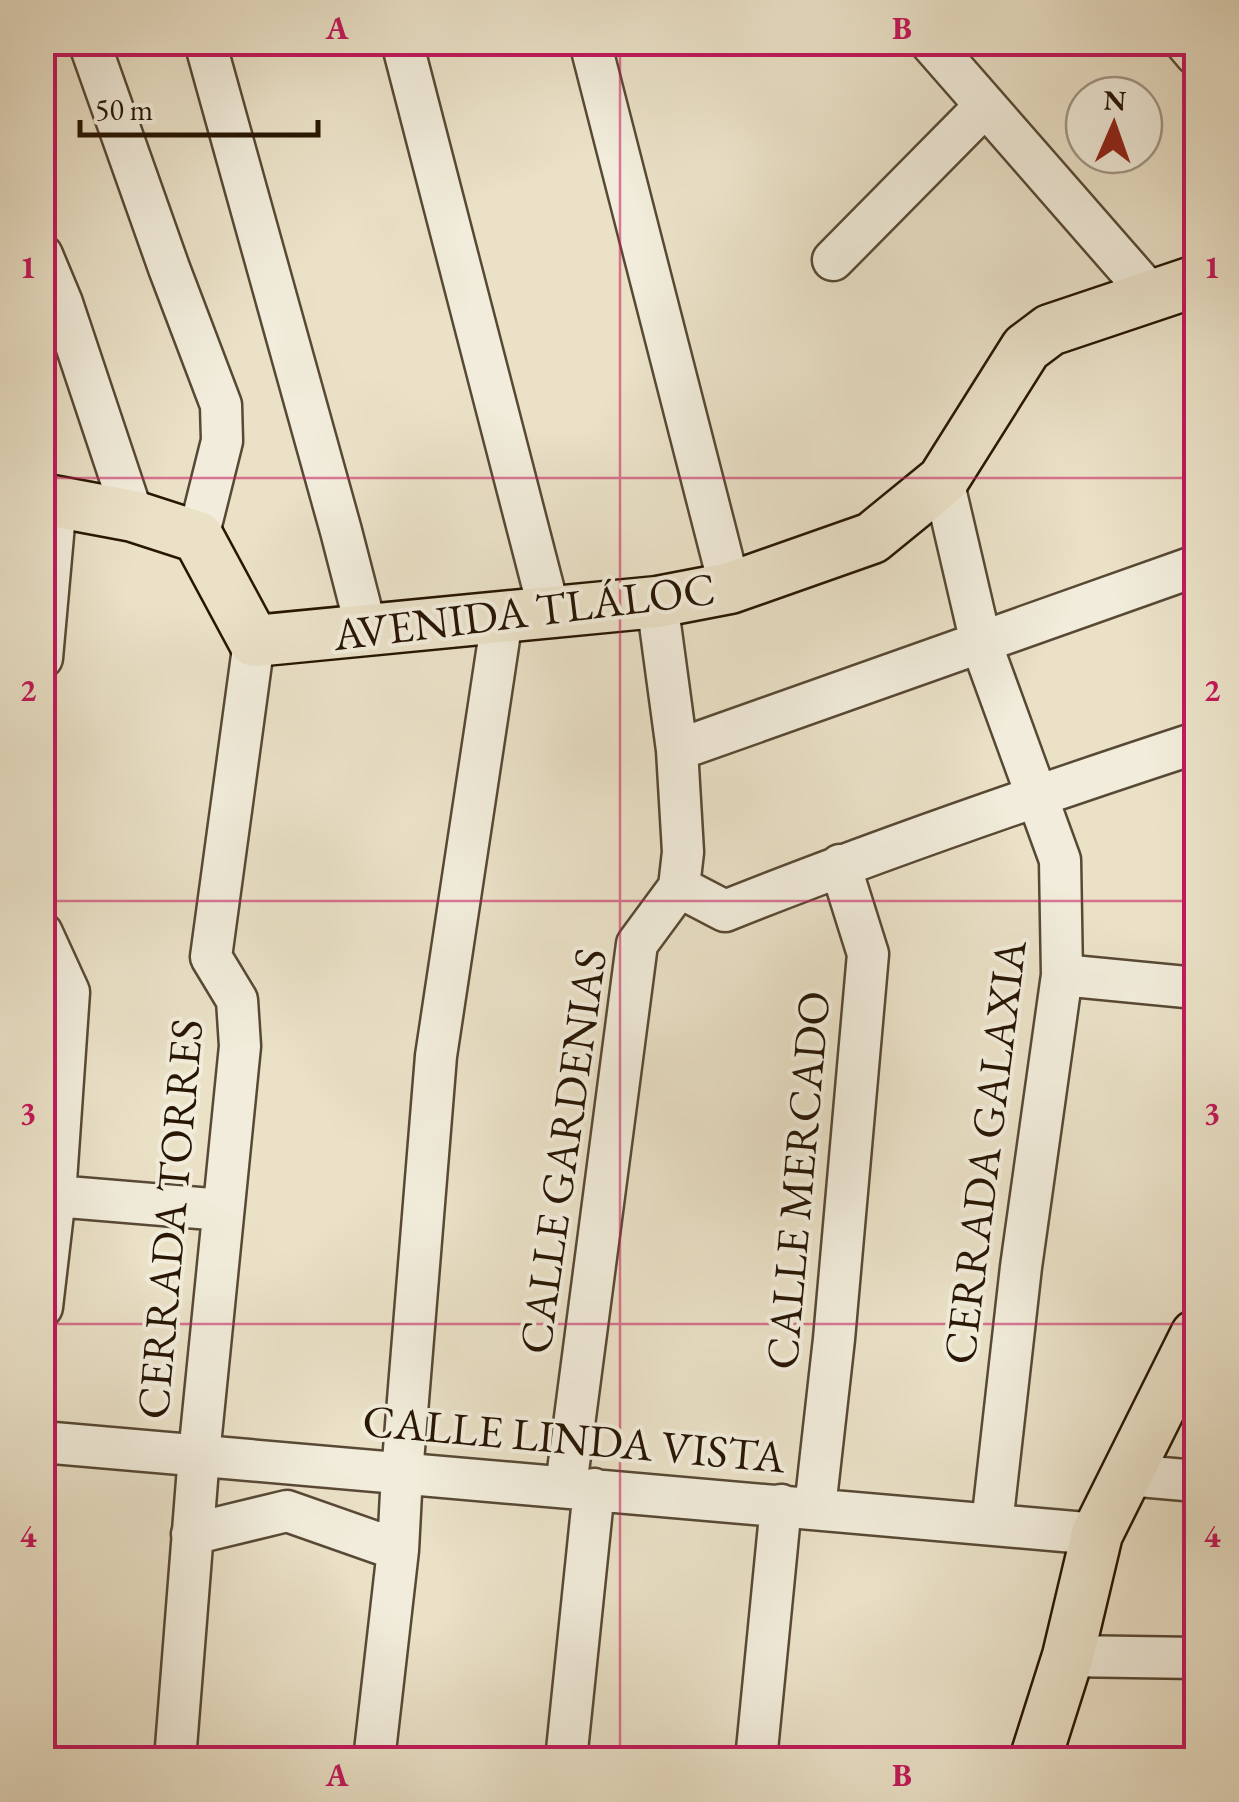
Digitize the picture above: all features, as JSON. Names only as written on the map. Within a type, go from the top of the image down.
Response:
[{"type":"main road","name":"AVENIDA TLÁLOC","points":[[254,641],[656,602],[730,588],[872,538],[943,480],[1026,348],[1050,330],[1174,289]]},
{"type":"main road","points":[[50,501],[133,516],[198,537],[254,641]]},
{"type":"main road","points":[[1035,1760],[1068,1656],[1097,1534],[1196,1336]]},
{"type":"street","points":[[90,42],[222,405],[222,440],[198,537]]},
{"type":"street","points":[[205,42],[342,532],[366,632]]},
{"type":"street","points":[[374,1760],[398,1550],[436,1056],[446,986],[526,616],[402,42]]},
{"type":"street","points":[[590,42],[730,588]]},
{"type":"street","points":[[930,42],[986,106],[1174,289]]},
{"type":"street","points":[[1185,42],[1196,55]]},
{"type":"street","points":[[832,260],[986,106]]},
{"type":"street","points":[[42,255],[62,303],[133,516]]},
{"type":"street","name":"CERRADA GALAXIA","points":[[943,480],[981,642],[1060,860],[1062,975],[1021,1267],[992,1524]]},
{"type":"street","points":[[42,658],[50,501]]},
{"type":"street","points":[[677,750],[1196,566]]},
{"type":"street","points":[[656,602],[677,750],[684,852],[679,887],[724,911],[840,865],[1196,742]]},
{"type":"street","name":"CERRADA TORRES","points":[[175,1760],[199,1456],[240,1046],[237,1000],[211,957],[254,641]]},
{"type":"street","name":"CALLE MERCADO","points":[[756,1760],[798,1506],[834,1338],[868,954],[840,865]]},
{"type":"street","name":"CALLE GARDENIAS","points":[[566,1760],[580,1488],[636,944],[679,887]]},
{"type":"street","points":[[42,933],[70,992],[54,1043],[55,1196],[42,1307]]},
{"type":"street","points":[[1062,975],[1196,988]]},
{"type":"street","points":[[55,1196],[223,1210]]},
{"type":"street","name":"CALLE LINDA VISTA","points":[[42,1442],[1097,1534]]},
{"type":"street","points":[[1128,1475],[1196,1481]]},
{"type":"street","points":[[192,1534],[287,1511],[398,1550]]},
{"type":"street","points":[[1068,1656],[1196,1658]]}]
